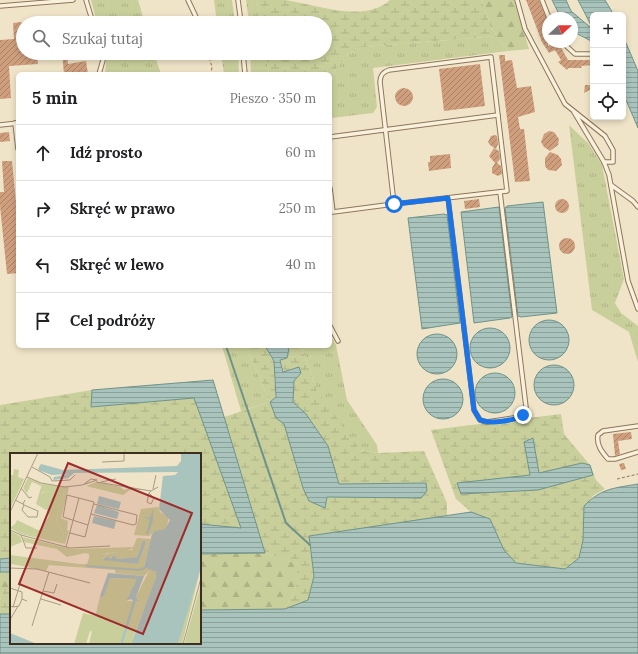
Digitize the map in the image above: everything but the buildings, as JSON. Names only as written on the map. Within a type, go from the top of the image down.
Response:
[{"type":"lane","points":[[0,6],[73,0]]},
{"type":"lane","points":[[86,0],[91,16]]},
{"type":"lane","points":[[188,0],[196,16]]},
{"type":"lane","points":[[238,0],[239,16]]},
{"type":"lane","points":[[517,0],[525,29],[566,104],[574,112],[606,136],[613,150],[614,156],[613,162],[604,162]]},
{"type":"lane","points":[[542,0],[547,12]]},
{"type":"lane","points":[[568,48],[575,54],[590,54]]},
{"type":"lane","points":[[332,204],[333,212],[507,191],[491,57],[386,71],[380,79],[384,130],[394,204]]},
{"type":"lane","points":[[100,72],[103,60]]},
{"type":"lane","points":[[244,60],[245,72]]},
{"type":"lane","points":[[574,112],[604,162],[611,185],[628,281],[638,309]]},
{"type":"lane","points":[[332,137],[498,115]]},
{"type":"lane","points":[[0,125],[16,123]]},
{"type":"lane","points":[[611,185],[633,201],[638,207]]},
{"type":"lane","points":[[448,198],[474,410],[480,420],[486,422],[520,417],[523,415],[526,407],[500,192]]},
{"type":"lane","points":[[332,330],[338,341]]},
{"type":"lane","points":[[638,426],[603,431],[598,435],[597,439],[602,453],[608,459],[615,460],[638,452]]},
{"type":"path","points":[[210,60],[212,67],[211,72]]},
{"type":"path","points":[[617,479],[638,474]]},
{"type":"green space","points":[[91,0],[138,0],[143,16],[95,16]]},
{"type":"green space","points":[[214,0],[232,0],[234,16],[216,16]]},
{"type":"green space","points":[[246,0],[257,0],[259,16],[248,16]]},
{"type":"green space","points":[[257,0],[285,0],[353,12],[367,11],[379,7],[390,0],[482,0],[491,28],[497,36],[363,47],[347,55],[332,74],[332,72],[269,72],[266,60],[332,60],[332,16],[259,16]]},
{"type":"green space","points":[[482,0],[514,0],[529,49],[508,51],[491,28]]},
{"type":"green space","points":[[497,36],[508,51],[373,68],[377,107],[373,113],[332,118],[332,74],[347,55],[363,47]]},
{"type":"green space","points":[[106,60],[156,60],[160,72],[105,72]]},
{"type":"green space","points":[[222,60],[238,60],[239,72],[224,72]]},
{"type":"green space","points":[[250,60],[266,60],[269,72],[251,72]]},
{"type":"green space","points":[[569,125],[589,144],[602,165],[624,279],[615,303],[621,313],[638,326],[638,362],[629,332],[592,310]]},
{"type":"green space","points":[[332,338],[336,345],[347,400],[377,445],[378,453],[360,450],[342,428],[317,390],[302,348],[332,348]]},
{"type":"green space","points":[[223,348],[247,348],[270,402],[241,411]]},
{"type":"green space","points":[[247,348],[266,348],[274,361],[276,418],[284,424],[303,488],[309,501],[325,508],[326,497],[421,498],[426,483],[339,484],[332,460],[323,439],[311,420],[293,402],[294,381],[301,373],[298,367],[284,372],[280,359],[289,349],[288,348],[302,348],[317,390],[360,450],[378,453],[424,451],[447,503],[447,516],[309,536],[314,576],[308,600],[285,609],[295,590],[298,564],[265,553],[224,417],[270,402]]},
{"type":"green space","points":[[92,390],[92,407],[194,398],[241,528],[201,524],[201,453],[10,453],[10,558],[0,559],[0,405]]},
{"type":"green space","points":[[561,414],[564,434],[590,465],[596,480],[605,489],[594,495],[584,506],[583,540],[579,558],[565,569],[516,563],[504,550],[490,519],[471,512],[456,499],[431,430]]},
{"type":"green space","points":[[265,553],[299,564],[295,590],[285,609],[201,610],[201,554]]},
{"type":"green space","points":[[0,572],[10,572],[10,589],[4,589],[0,600]]},
{"type":"green space","points":[[4,589],[10,589],[10,614],[0,614],[0,600]]},
{"type":"water","points":[[552,0],[566,0],[572,12],[558,12]]},
{"type":"water","points":[[578,0],[605,0],[612,12],[590,12],[590,23]]},
{"type":"water","points":[[578,17],[590,27],[590,40],[578,34]]},
{"type":"water","points":[[626,43],[638,71],[638,128],[626,100]]},
{"type":"water","points":[[543,202],[557,313],[521,317],[518,316],[505,208],[507,206]]},
{"type":"water","points":[[499,207],[512,317],[474,323],[461,212]]},
{"type":"water","points":[[444,214],[447,215],[460,323],[422,329],[408,218]]},
{"type":"water","points":[[553,320],[560,323],[566,329],[569,340],[568,348],[560,357],[553,360],[545,360],[538,357],[530,348],[529,336],[532,329],[541,321]]},
{"type":"water","points":[[494,328],[501,331],[507,337],[510,348],[509,356],[501,365],[494,368],[486,368],[479,365],[471,356],[470,344],[473,337],[482,329]]},
{"type":"water","points":[[441,334],[448,337],[454,343],[457,354],[456,362],[448,371],[441,374],[433,374],[426,371],[418,362],[417,350],[420,343],[429,335]]},
{"type":"water","points":[[266,348],[288,348],[289,349],[287,358],[280,360],[283,372],[299,367],[301,373],[294,381],[293,402],[306,414],[328,446],[339,484],[426,483],[427,491],[421,498],[327,497],[325,508],[309,501],[303,488],[284,424],[276,418],[270,402],[276,397],[274,361]]},
{"type":"water","points":[[558,365],[565,368],[571,374],[574,385],[573,393],[565,402],[558,405],[550,405],[543,402],[535,393],[534,381],[537,374],[546,366]]},
{"type":"water","points":[[499,373],[506,376],[512,382],[515,393],[514,401],[506,410],[499,413],[491,413],[484,410],[476,401],[475,389],[478,382],[487,374]]},
{"type":"water","points":[[447,379],[454,382],[460,388],[463,399],[462,407],[454,416],[447,419],[439,419],[432,416],[424,407],[423,395],[426,388],[435,380]]},
{"type":"water","points":[[213,380],[265,553],[201,554],[201,524],[241,528],[194,398],[91,407],[92,390]]},
{"type":"water","points":[[533,438],[539,473],[582,463],[590,465],[593,475],[538,490],[461,494],[457,483],[530,475],[524,442]]},
{"type":"water","points":[[638,484],[638,654],[0,654],[0,614],[10,614],[10,644],[201,644],[201,610],[285,609],[308,600],[314,576],[309,536],[471,512],[490,519],[504,550],[516,563],[565,569],[579,558],[583,540],[584,506],[602,492]]},
{"type":"water","points":[[10,558],[10,572],[0,572],[0,559]]},
{"type":"waterway","points":[[227,348],[286,523],[310,545]]},
{"type":"route","points":[[394,204],[448,198],[474,410],[480,420],[486,422],[517,418],[523,415]]}]
